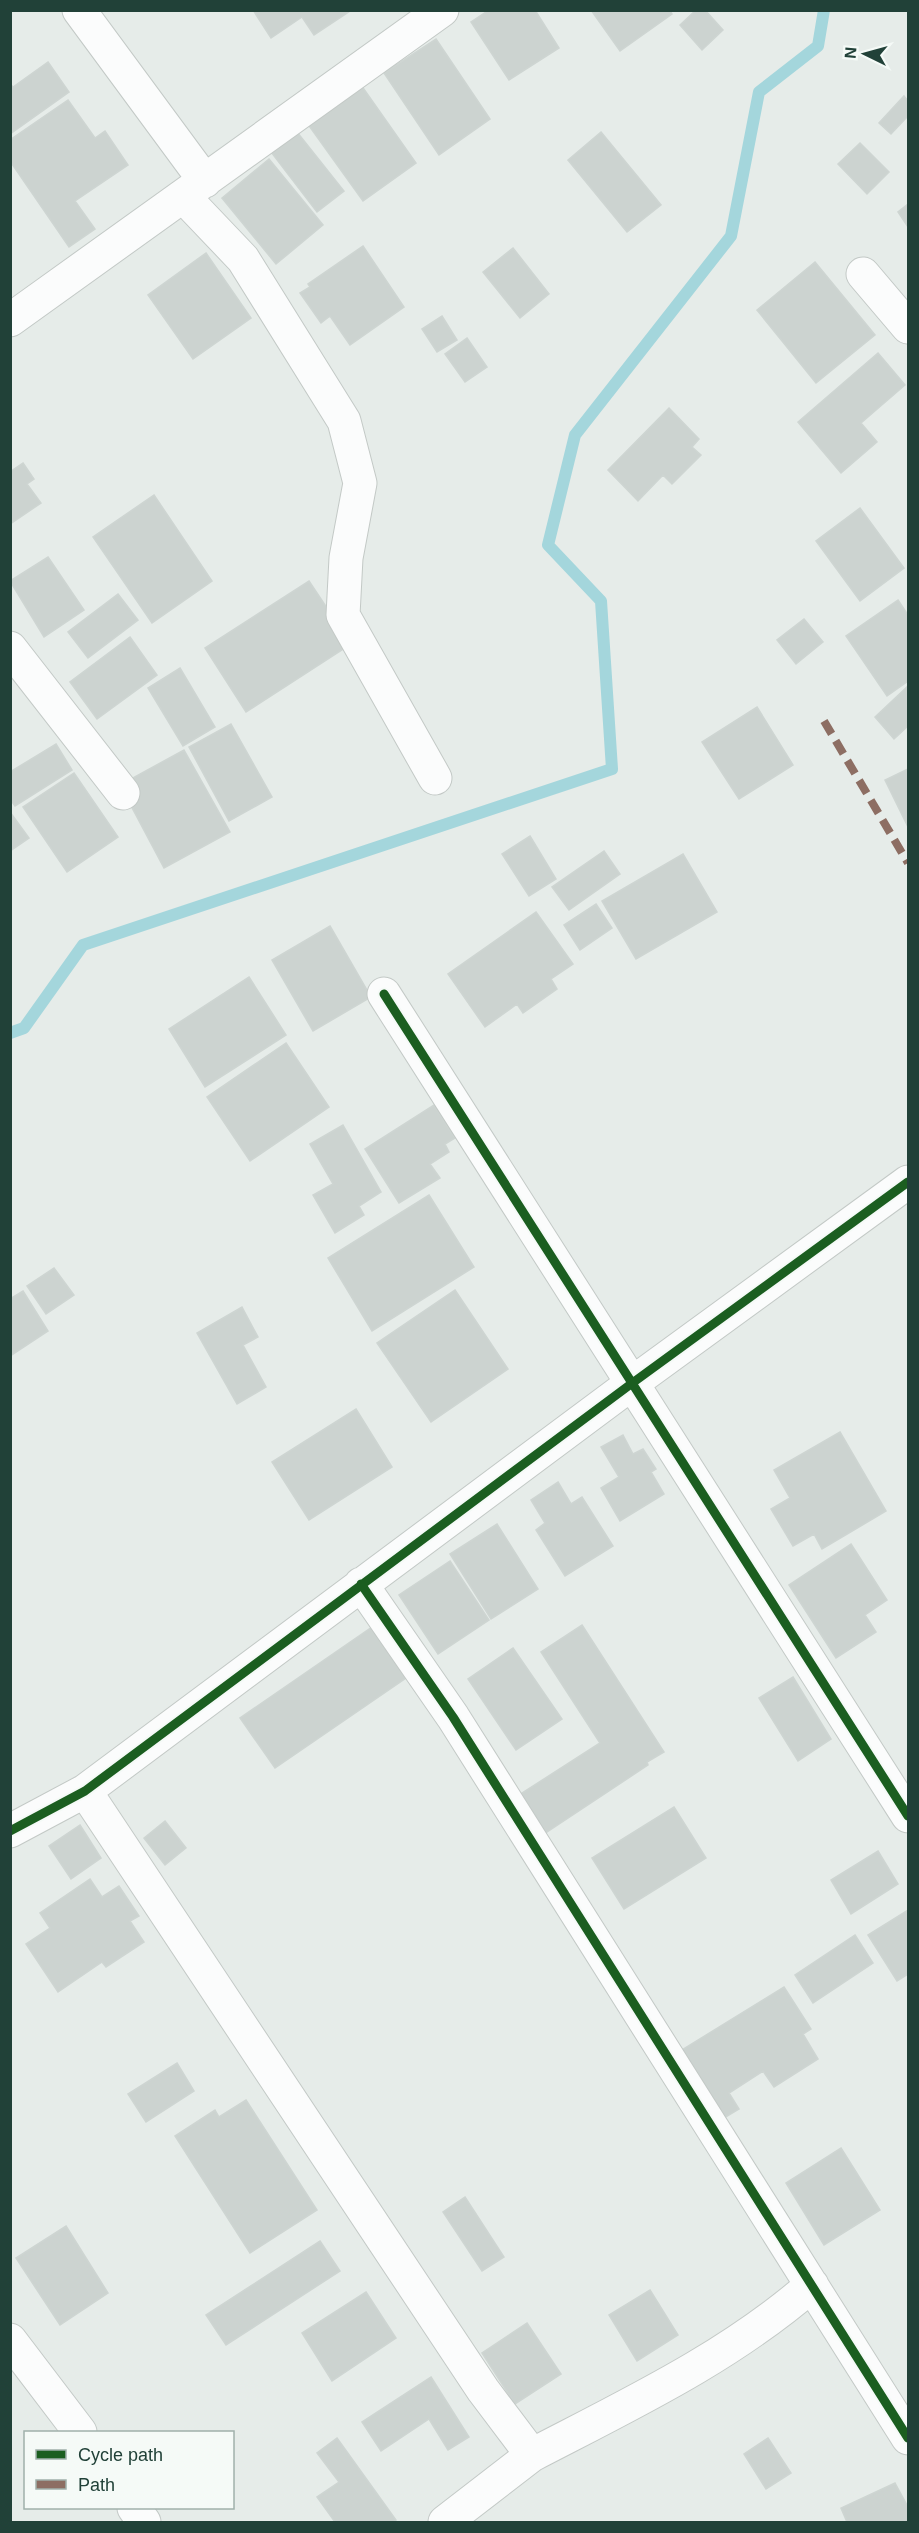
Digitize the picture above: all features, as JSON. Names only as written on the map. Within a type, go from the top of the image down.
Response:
[{"type":"street","points":[[79,10],[194,188],[243,259],[344,421],[360,483],[346,558],[343,615],[435,778]]},
{"type":"street","points":[[10,320],[434,13]]},
{"type":"street","points":[[863,274],[909,327]]},
{"type":"street","points":[[10,648],[123,793]]},
{"type":"street","points":[[384,994],[909,1816]]},
{"type":"street","points":[[10,1832],[85,1791],[631,1384],[909,1182]]},
{"type":"street","points":[[361,1584],[453,1717],[909,2438]]},
{"type":"street","points":[[85,1791],[483,2390],[532,2455]]},
{"type":"street","points":[[446,2523],[532,2455],[711,2361],[783,2310],[812,2285]]},
{"type":"street","points":[[10,2340],[78,2431]]},
{"type":"street","points":[[135,2509],[144,2523]]},
{"type":"building","points":[[253,10],[350,11],[314,35],[302,17],[271,38]]},
{"type":"building","points":[[489,10],[535,10],[559,48],[509,80],[471,22]]},
{"type":"building","points":[[591,10],[670,10],[672,14],[620,51]]},
{"type":"building","points":[[696,10],[705,10],[723,30],[702,50],[680,25]]},
{"type":"building","points":[[436,39],[490,119],[439,155],[384,73]]},
{"type":"building","points":[[48,62],[69,92],[10,134],[10,84],[13,87]]},
{"type":"building","points":[[361,85],[416,163],[363,201],[307,123]]},
{"type":"building","points":[[904,96],[908,101],[908,116],[891,134],[879,123]]},
{"type":"building","points":[[68,100],[95,138],[105,131],[128,165],[75,201],[95,229],[69,247],[10,161],[10,140]]},
{"type":"building","points":[[297,132],[344,191],[317,212],[271,152]]},
{"type":"building","points":[[601,132],[661,205],[627,232],[568,160]]},
{"type":"building","points":[[860,143],[889,172],[867,194],[838,164]]},
{"type":"building","points":[[269,159],[323,225],[276,264],[222,198]]},
{"type":"building","points":[[908,204],[908,227],[898,212]]},
{"type":"building","points":[[363,246],[404,307],[350,345],[330,316],[321,323],[300,293],[310,287],[308,284]]},
{"type":"building","points":[[513,248],[549,294],[520,318],[483,272]]},
{"type":"building","points":[[206,253],[251,318],[193,359],[148,295]]},
{"type":"building","points":[[815,262],[875,335],[816,383],[757,310]]},
{"type":"building","points":[[442,316],[457,340],[437,352],[422,329]]},
{"type":"building","points":[[467,338],[487,367],[465,382],[445,354]]},
{"type":"building","points":[[878,353],[905,385],[861,423],[877,442],[841,473],[798,422]]},
{"type":"building","points":[[669,408],[699,439],[692,447],[701,455],[672,484],[663,475],[638,501],[608,470]]},
{"type":"building","points":[[23,463],[34,479],[27,484],[41,503],[10,524],[10,472]]},
{"type":"building","points":[[154,495],[212,581],[152,623],[93,537]]},
{"type":"building","points":[[860,508],[904,568],[860,601],[816,541]]},
{"type":"building","points":[[48,557],[84,610],[44,637],[10,581]]},
{"type":"building","points":[[309,581],[351,644],[246,712],[205,648]]},
{"type":"building","points":[[118,594],[138,620],[88,658],[68,632]]},
{"type":"building","points":[[898,600],[908,615],[908,681],[887,696],[846,636]]},
{"type":"building","points":[[804,619],[823,642],[796,664],[777,640]]},
{"type":"building","points":[[130,637],[157,675],[97,719],[70,682]]},
{"type":"building","points":[[180,668],[215,727],[183,746],[148,688]]},
{"type":"building","points":[[907,687],[908,726],[894,739],[875,717]]},
{"type":"building","points":[[757,707],[793,765],[739,799],[702,742]]},
{"type":"building","points":[[231,724],[272,797],[229,821],[189,747]]},
{"type":"building","points":[[56,744],[72,770],[15,806],[10,799],[10,772]]},
{"type":"building","points":[[184,750],[230,832],[164,868],[120,785]]},
{"type":"building","points":[[908,769],[908,827],[885,780]]},
{"type":"building","points":[[74,773],[118,837],[67,872],[23,807]]},
{"type":"building","points":[[10,812],[29,838],[10,851]]},
{"type":"building","points":[[530,836],[556,879],[529,896],[502,854]]},
{"type":"building","points":[[604,851],[620,874],[569,910],[552,887]]},
{"type":"building","points":[[683,854],[717,912],[636,959],[602,901]]},
{"type":"building","points":[[596,904],[612,928],[580,950],[564,925]]},
{"type":"building","points":[[536,912],[573,964],[551,979],[557,989],[523,1013],[517,1004],[485,1027],[448,974]]},
{"type":"building","points":[[330,926],[371,997],[313,1031],[272,960]]},
{"type":"building","points":[[249,977],[286,1035],[205,1087],[169,1029]]},
{"type":"building","points":[[286,1043],[329,1107],[250,1161],[207,1097]]},
{"type":"building","points":[[434,1105],[455,1138],[445,1144],[449,1152],[430,1164],[440,1178],[399,1203],[365,1149]]},
{"type":"building","points":[[343,1125],[381,1192],[359,1206],[364,1215],[335,1233],[313,1195],[333,1184],[310,1144]]},
{"type":"building","points":[[429,1195],[474,1267],[372,1331],[328,1258]]},
{"type":"building","points":[[54,1268],[74,1295],[46,1314],[27,1286]]},
{"type":"building","points":[[455,1290],[508,1369],[431,1422],[377,1343]]},
{"type":"building","points":[[23,1291],[48,1331],[10,1356],[10,1299]]},
{"type":"building","points":[[242,1307],[258,1337],[243,1345],[266,1387],[237,1404],[197,1333]]},
{"type":"building","points":[[356,1409],[392,1467],[309,1520],[272,1462]]},
{"type":"building","points":[[840,1432],[886,1511],[822,1549],[814,1534],[793,1546],[771,1509],[790,1498],[774,1470]]},
{"type":"building","points":[[623,1435],[633,1454],[643,1449],[656,1469],[651,1472],[664,1494],[620,1521],[601,1488],[619,1477],[601,1447]]},
{"type":"building","points":[[558,1482],[571,1504],[582,1497],[613,1546],[565,1576],[536,1530],[545,1523],[531,1500]]},
{"type":"building","points":[[497,1524],[538,1589],[491,1619],[450,1554]]},
{"type":"building","points":[[851,1544],[887,1600],[865,1615],[876,1632],[836,1658],[789,1585]]},
{"type":"building","points":[[450,1561],[489,1620],[438,1654],[399,1595]]},
{"type":"building","points":[[582,1625],[664,1752],[544,1834],[519,1795],[600,1743],[541,1652]]},
{"type":"building","points":[[372,1627],[406,1678],[275,1768],[240,1718]]},
{"type":"building","points":[[513,1648],[562,1719],[516,1750],[468,1679]]},
{"type":"building","points":[[793,1677],[831,1739],[798,1761],[759,1698]]},
{"type":"building","points":[[674,1807],[706,1858],[624,1909],[592,1858]]},
{"type":"building","points":[[165,1821],[186,1848],[165,1865],[144,1838]]},
{"type":"building","points":[[80,1825],[101,1858],[71,1879],[49,1846]]},
{"type":"building","points":[[878,1851],[898,1884],[851,1914],[831,1880]]},
{"type":"building","points":[[90,1879],[102,1897],[119,1886],[139,1916],[130,1921],[144,1942],[106,1967],[102,1962],[58,1992],[26,1944],[50,1928],[40,1913]]},
{"type":"building","points":[[908,1910],[908,1974],[897,1981],[868,1935]]},
{"type":"building","points":[[855,1935],[873,1963],[813,2003],[795,1975]]},
{"type":"building","points":[[784,1987],[811,2029],[803,2034],[818,2059],[774,2087],[763,2071],[729,2093],[739,2109],[719,2121],[677,2053]]},
{"type":"building","points":[[177,2063],[194,2091],[146,2122],[128,2094]]},
{"type":"building","points":[[246,2100],[317,2210],[250,2253],[175,2136],[215,2110],[219,2117]]},
{"type":"building","points":[[841,2148],[880,2210],[824,2245],[786,2183]]},
{"type":"building","points":[[465,2197],[504,2257],[482,2271],[443,2212]]},
{"type":"building","points":[[66,2226],[108,2293],[60,2325],[16,2258]]},
{"type":"building","points":[[320,2241],[340,2271],[226,2345],[206,2315]]},
{"type":"building","points":[[650,2290],[678,2335],[637,2361],[609,2315]]},
{"type":"building","points":[[366,2292],[396,2338],[332,2381],[302,2333]]},
{"type":"building","points":[[527,2323],[561,2374],[515,2404],[482,2353]]},
{"type":"building","points":[[431,2377],[469,2437],[448,2450],[429,2419],[381,2451],[362,2422]]},
{"type":"building","points":[[337,2438],[396,2520],[393,2522],[335,2522],[317,2497],[339,2482],[317,2453]]},
{"type":"building","points":[[768,2438],[791,2473],[766,2489],[744,2454]]},
{"type":"building","points":[[895,2483],[908,2507],[908,2522],[847,2522],[841,2508]]},
{"type":"waterway","points":[[10,1033],[24,1028],[83,945],[612,769],[601,601],[548,545],[575,435],[731,236],[759,92],[818,46],[824,10]]},
{"type":"marked path","points":[[824,721],[908,863]]},
{"type":"cycle path","points":[[384,994],[908,1816]]},
{"type":"cycle path","points":[[10,1831],[85,1791],[631,1384],[908,1182]]},
{"type":"cycle path","points":[[361,1584],[453,1717],[908,2438]]}]
